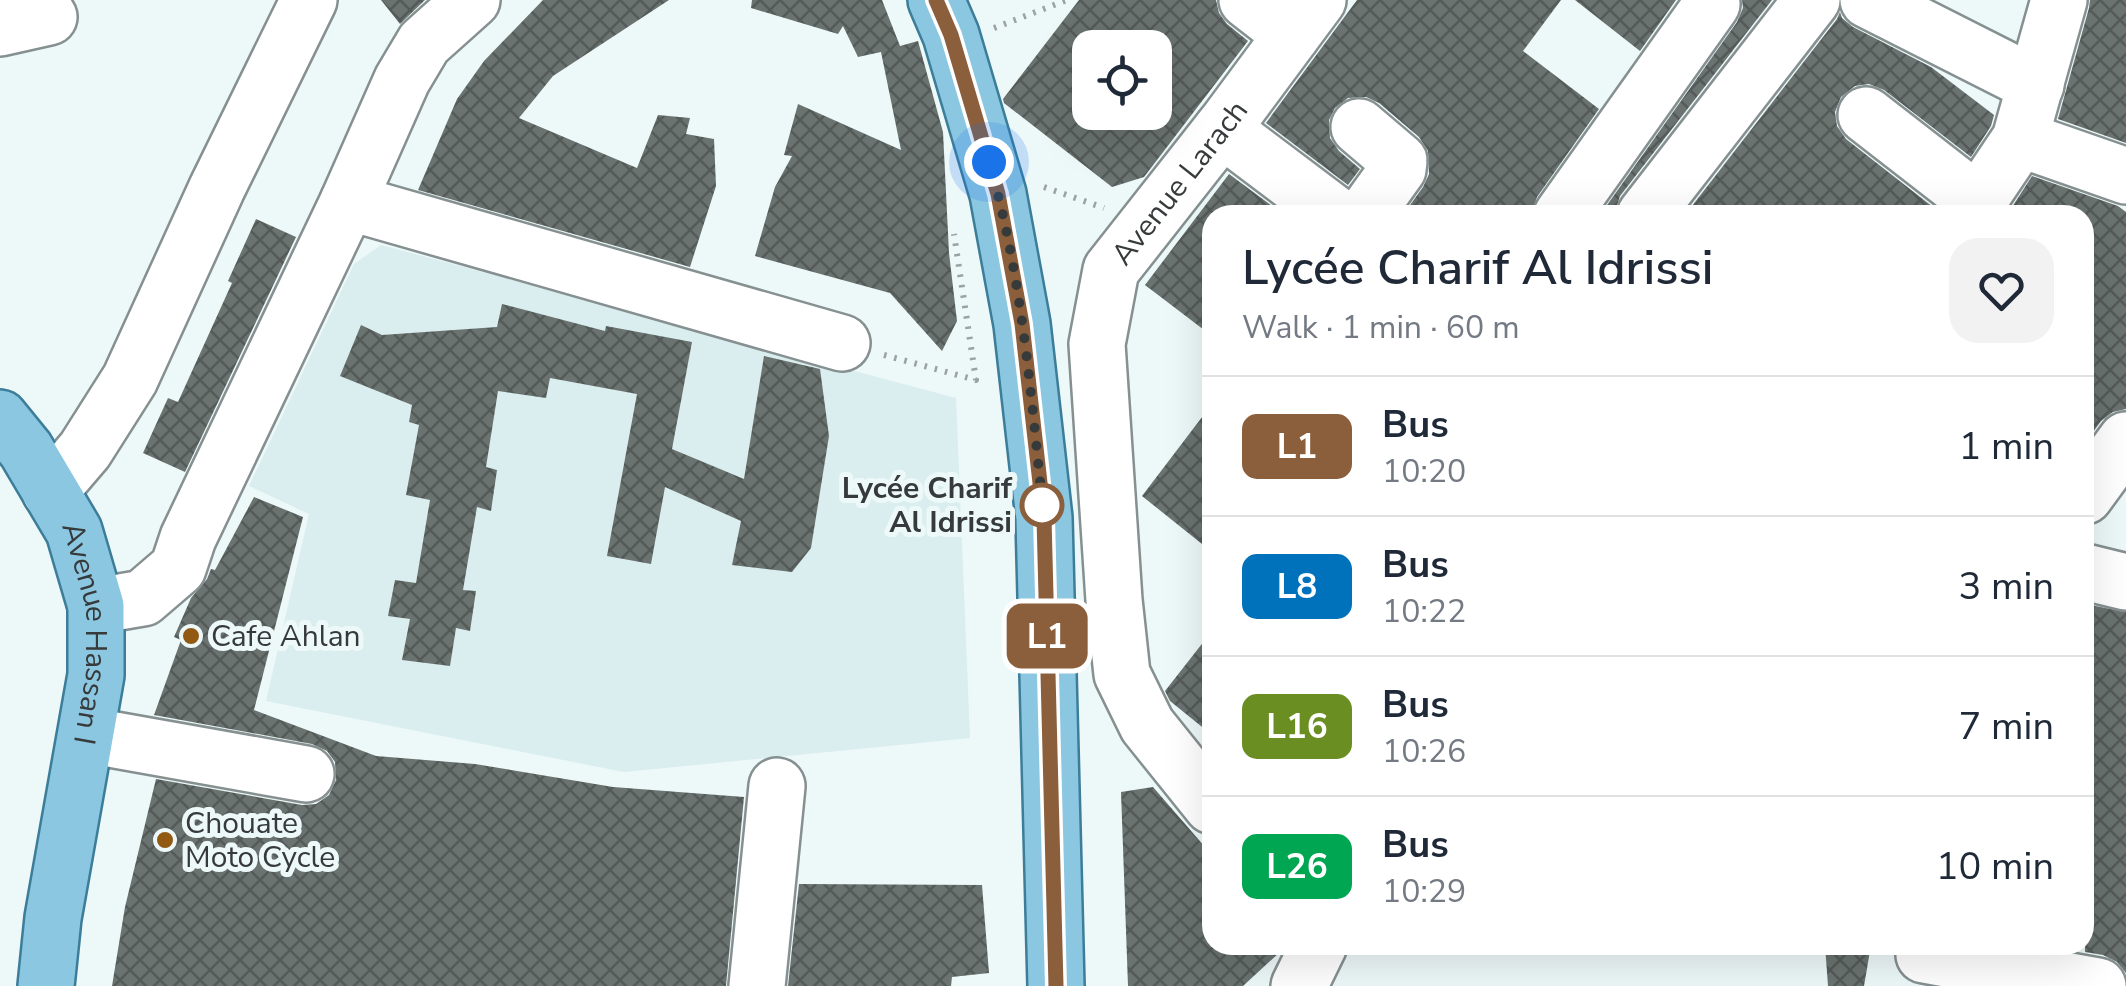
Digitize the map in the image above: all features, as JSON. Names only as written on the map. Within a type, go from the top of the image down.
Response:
[{"type":"main road","points":[[936,0],[951,35],[998,194],[1022,324],[1044,518],[1056,986]]},
{"type":"main road","name":"Avenue Hassan I","points":[[0,418],[26,450],[74,531],[96,606],[96,675],[53,918],[46,986]]},
{"type":"street","points":[[50,492],[85,450],[130,378],[309,0]]},
{"type":"street","points":[[96,606],[143,598],[178,568],[188,538],[402,80],[424,42],[472,0]]},
{"type":"street","points":[[1247,0],[1305,17]]},
{"type":"street","points":[[1653,205],[1812,0]]},
{"type":"street","points":[[1868,0],[2036,85]]},
{"type":"street","points":[[1976,205],[2020,139],[2060,0]]},
{"type":"street","points":[[1569,205],[1712,4]]},
{"type":"street","name":"Avenue Larach","points":[[1202,794],[1147,725],[1122,674],[1097,344],[1111,270],[1305,17]]},
{"type":"street","points":[[1866,115],[1971,205]]},
{"type":"street","points":[[1359,128],[1399,161],[1398,169],[1368,205]]},
{"type":"street","points":[[1222,129],[1344,205]]},
{"type":"street","points":[[2020,139],[2126,176]]},
{"type":"street","points":[[348,202],[862,349]]},
{"type":"street","points":[[2094,484],[2126,440]]},
{"type":"street","points":[[2094,574],[2126,582]]},
{"type":"street","points":[[87,735],[306,774]]},
{"type":"street","points":[[757,986],[778,786]]},
{"type":"street","points":[[1299,986],[1314,955]]},
{"type":"street","points":[[1923,962],[2098,986]]},
{"type":"path","points":[[994,28],[1067,0]]},
{"type":"path","points":[[1044,187],[1116,213]]},
{"type":"path","points":[[862,349],[976,380],[952,222]]},
{"type":"shaded area","name":"Lycée Charif Al Idrissi","points":[[381,245],[956,398],[970,738],[624,772],[266,701],[309,514],[249,486],[354,264]]},
{"type":"building","points":[[381,0],[425,0],[400,24]]},
{"type":"building","points":[[543,0],[669,0],[553,76],[519,118],[637,168],[658,115],[690,118],[686,134],[714,139],[716,186],[690,267],[418,190],[457,99],[484,61]]},
{"type":"building","points":[[752,0],[882,0],[900,46],[918,41],[943,132],[957,321],[942,351],[890,293],[755,256],[775,187],[792,156],[784,155],[798,104],[901,150],[881,52],[858,57],[843,26],[838,34],[751,8]]},
{"type":"building","points":[[1079,0],[1216,0],[1227,24],[1248,41],[1144,177],[1112,187],[1003,99]]},
{"type":"building","points":[[1357,0],[1561,0],[1523,51],[1599,109],[1534,205],[1410,205],[1429,174],[1428,151],[1419,137],[1379,103],[1366,97],[1348,98],[1335,108],[1329,120],[1330,138],[1360,169],[1348,185],[1266,123]]},
{"type":"building","points":[[1575,0],[1676,0],[1640,51]]},
{"type":"building","points":[[1742,0],[1772,0],[1620,196],[1617,205],[1607,205],[1737,22]]},
{"type":"building","points":[[2090,0],[2126,0],[2126,143],[2058,119]]},
{"type":"building","points":[[1840,12],[1853,27],[1931,67],[1994,115],[1971,157],[1884,90],[1869,84],[1855,86],[1841,97],[1835,112],[1837,126],[1846,139],[1930,205],[1693,205]]},
{"type":"building","points":[[1229,174],[1271,205],[1206,205]]},
{"type":"building","points":[[2032,176],[2126,212],[2126,409],[2113,412],[2094,431],[2094,205],[2013,205]]},
{"type":"building","points":[[1202,210],[1202,328],[1145,285]]},
{"type":"building","points":[[256,219],[296,237],[185,472],[143,453],[168,398],[178,402],[232,283],[228,281]]},
{"type":"building","points":[[502,304],[605,331],[606,326],[692,342],[672,449],[744,479],[764,356],[820,369],[829,436],[811,548],[792,572],[732,565],[741,521],[665,487],[651,564],[607,556],[637,394],[550,378],[546,398],[498,391],[486,467],[497,470],[491,511],[477,507],[463,590],[476,591],[470,631],[456,628],[450,666],[402,660],[410,619],[388,616],[395,580],[416,583],[430,500],[406,495],[419,425],[409,422],[412,405],[340,376],[361,325],[382,335],[497,327]]},
{"type":"building","points":[[1202,417],[1202,544],[1142,496]]},
{"type":"building","points":[[254,497],[303,517],[254,710],[376,756],[475,764],[613,787],[744,797],[726,986],[112,986],[125,907],[156,779],[302,805],[316,804],[329,795],[336,780],[335,762],[327,751],[312,744],[154,715],[181,640],[174,637],[191,598],[211,569],[215,570]]},
{"type":"building","points":[[2094,606],[2126,612],[2126,973],[2117,962],[2094,954]]},
{"type":"building","points":[[1202,644],[1202,727],[1170,701],[1165,691]]},
{"type":"building","points":[[1153,787],[1202,843],[1202,955],[1277,955],[1243,986],[1128,986],[1121,792]]},
{"type":"building","points":[[799,884],[982,885],[989,973],[952,977],[951,986],[788,986]]},
{"type":"building","points":[[1826,955],[1869,955],[1864,986],[1828,986]]},
{"type":"bus line","name":"L1","points":[[936,0],[951,35],[998,194],[1022,324],[1044,518],[1056,986]]},
{"type":"place","name":"Lycée Charif Al Idrissi","points":[[1042,505]]},
{"type":"place","name":"Cafe Ahlan","points":[[191,636]]},
{"type":"place","name":"Chouate Moto Cycle","points":[[165,840]]},
{"type":"route","points":[[989,162],[1022,324],[1044,518],[1042,505]]}]
